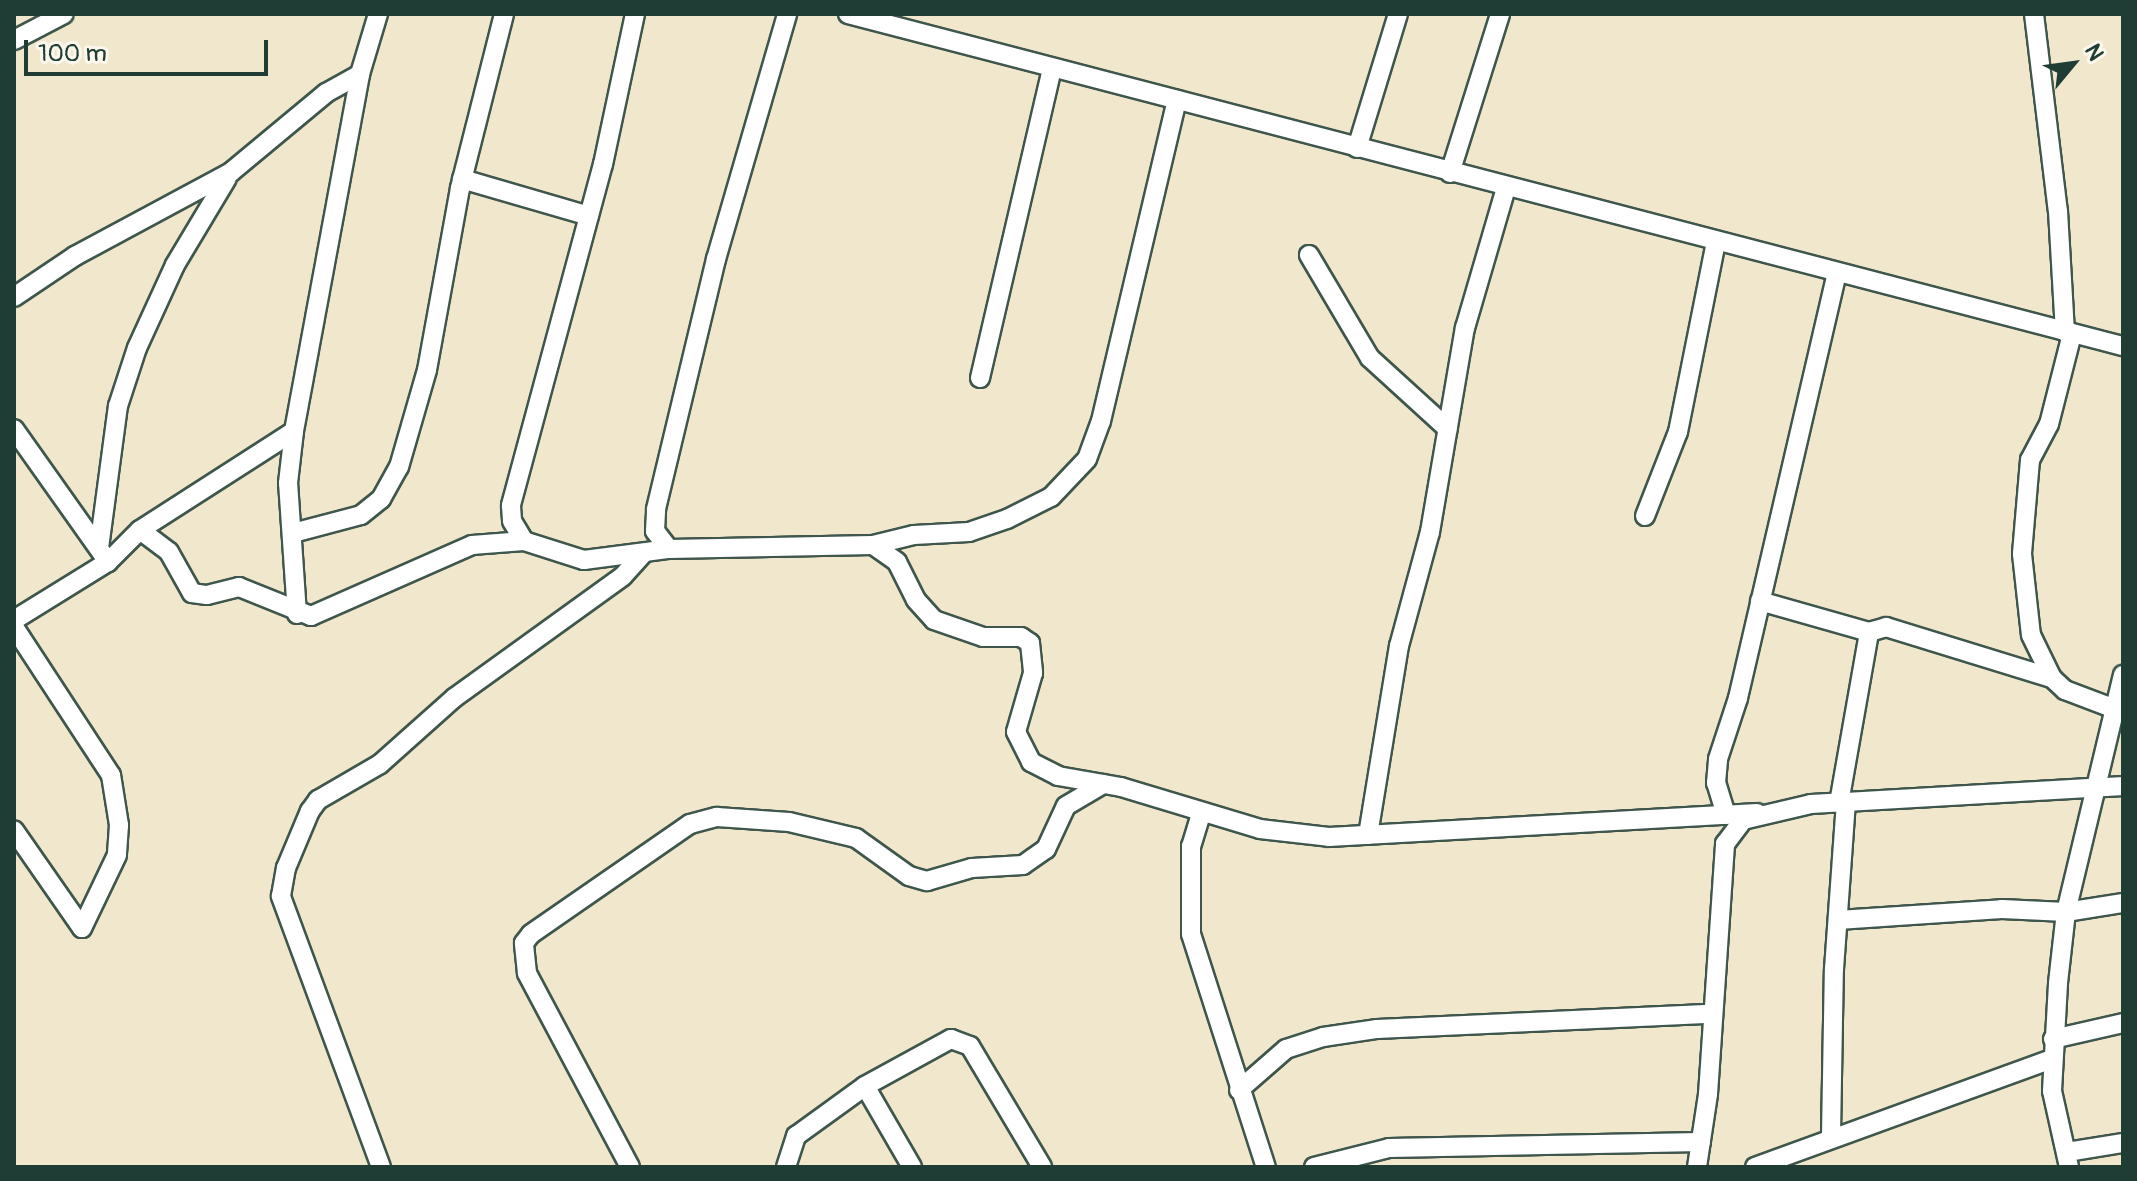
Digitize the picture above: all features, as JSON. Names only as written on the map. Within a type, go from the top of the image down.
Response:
[{"type":"street","points":[[14,40],[64,14]]},
{"type":"street","points":[[297,614],[288,483],[294,431],[360,74],[378,14]]},
{"type":"street","points":[[293,533],[361,515],[381,499],[399,467],[427,370],[462,179],[504,14]]},
{"type":"street","points":[[524,541],[512,521],[511,506],[589,216],[635,14]]},
{"type":"street","points":[[669,549],[655,531],[656,509],[716,259],[787,14]]},
{"type":"street","points":[[848,14],[1506,188],[2123,346]]},
{"type":"street","points":[[1357,148],[1398,14]]},
{"type":"street","points":[[1450,173],[1500,14]]},
{"type":"street","points":[[2034,14],[2058,211],[2068,333],[2049,424],[2030,460],[2022,554],[2031,635],[2052,678],[2065,690],[2115,709]]},
{"type":"street","points":[[980,378],[1052,68]]},
{"type":"street","points":[[14,297],[75,256],[231,172],[326,93],[360,74]]},
{"type":"street","points":[[140,530],[169,552],[192,593],[207,595],[239,587],[297,614],[325,613],[472,545],[524,541],[584,560],[669,549],[873,545],[914,535],[969,532],[1007,519],[1051,497],[1087,459],[1101,421],[1177,100]]},
{"type":"street","points":[[104,555],[118,406],[137,348],[175,265],[231,172]]},
{"type":"street","points":[[462,179],[589,216]]},
{"type":"street","points":[[1368,835],[1399,646],[1430,532],[1465,328],[1506,188]]},
{"type":"street","points":[[1645,516],[1678,432],[1716,242]]},
{"type":"street","points":[[1309,255],[1370,358],[1448,429]]},
{"type":"street","points":[[1726,815],[1716,783],[1718,759],[1760,601],[1837,273]]},
{"type":"street","points":[[14,429],[104,555]]},
{"type":"street","points":[[14,620],[140,530],[294,431]]},
{"type":"street","points":[[873,545],[897,562],[916,600],[934,620],[983,637],[1021,637],[1030,643],[1033,673],[1016,732],[1022,750],[1044,770],[1260,829],[1329,837],[1757,813],[1843,803],[2093,792],[2123,786]]},
{"type":"street","points":[[381,1167],[281,896],[286,868],[310,811],[318,800],[380,764],[454,698],[623,576],[643,554]]},
{"type":"street","points":[[1760,601],[1869,632],[1886,627],[2052,678]]},
{"type":"street","points":[[14,627],[111,775],[119,825],[117,855],[82,928],[14,830]]},
{"type":"street","points":[[1831,1135],[1843,803],[1869,632]]},
{"type":"street","points":[[2123,675],[2066,912],[2052,1059],[2052,1091],[2068,1160],[2123,1143]]},
{"type":"street","points":[[630,1167],[527,973],[524,943],[531,934],[690,824],[717,817],[775,821],[843,834],[927,881],[972,868],[1023,865],[1046,849],[1066,806],[1104,784]]},
{"type":"street","points":[[1697,1167],[1725,844],[1743,820],[1757,813]]},
{"type":"street","points":[[1201,814],[1191,846],[1191,934],[1266,1167]]},
{"type":"street","points":[[1838,920],[2002,909],[2066,912],[2123,903]]},
{"type":"street","points":[[1239,1090],[1286,1049],[1323,1037],[1377,1029],[1711,1014]]},
{"type":"street","points":[[2053,1039],[2123,1023]]},
{"type":"street","points":[[786,1167],[796,1136],[865,1086],[951,1039],[960,1039],[970,1046],[1042,1167]]},
{"type":"street","points":[[1755,1167],[1791,1160],[1831,1135],[2052,1059]]},
{"type":"street","points":[[865,1086],[912,1167]]},
{"type":"street","points":[[1314,1167],[1389,1148],[1701,1142]]}]
